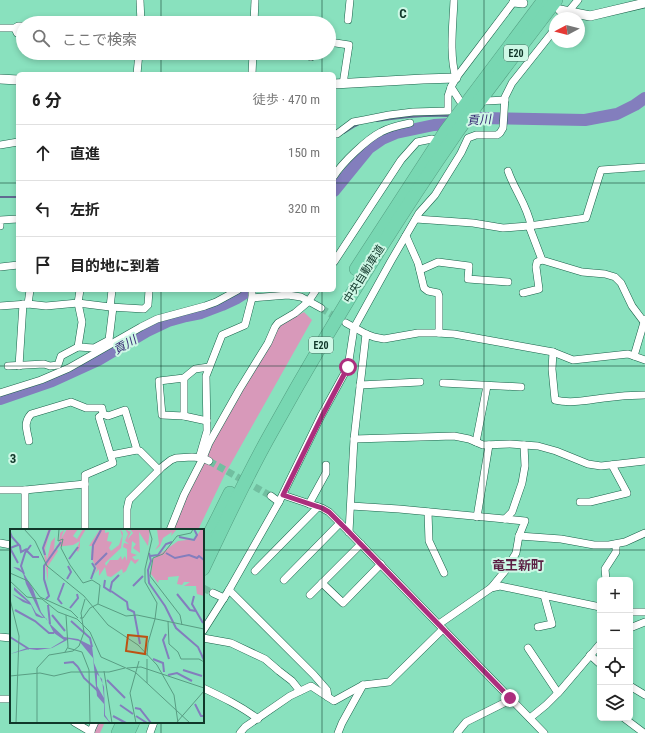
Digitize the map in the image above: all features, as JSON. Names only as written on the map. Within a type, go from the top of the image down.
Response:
[{"type":"highway","name":"中央自動車道","points":[[204,567],[270,434],[328,332],[401,215],[457,135],[472,103],[499,59],[544,0]]},
{"type":"highway","name":"中央自動車道","points":[[472,103],[511,59],[562,10]]},
{"type":"highway","name":"中央自動車道","points":[[204,545],[263,430],[321,326],[384,224],[457,135]]},
{"type":"highway","points":[[118,733],[129,727]]},
{"type":"street","points":[[140,0],[140,16]]},
{"type":"street","points":[[254,16],[255,0]]},
{"type":"street","points":[[348,20],[350,0]]},
{"type":"street","points":[[454,0],[452,49],[453,69],[456,78]]},
{"type":"street","points":[[562,10],[578,0]]},
{"type":"street","points":[[336,173],[340,167],[364,144],[393,120],[413,112],[448,111],[448,96],[456,78],[517,2]]},
{"type":"street","points":[[562,10],[590,16],[645,3]]},
{"type":"street","points":[[0,28],[15,28]]},
{"type":"street","points":[[204,629],[229,590],[281,499],[348,367],[354,328],[419,213],[435,195],[461,153],[457,135],[496,135],[500,133],[503,128],[505,97],[512,83],[549,37]]},
{"type":"street","points":[[336,43],[349,45],[339,84],[456,78]]},
{"type":"street","points":[[137,72],[138,60]]},
{"type":"street","points":[[252,72],[253,60]]},
{"type":"street","points":[[0,79],[16,80]]},
{"type":"street","points":[[451,87],[472,103],[505,100]]},
{"type":"street","points":[[336,134],[353,122],[393,120],[410,123]]},
{"type":"street","points":[[336,259],[401,160],[417,142],[432,139]]},
{"type":"street","points":[[0,145],[16,142]]},
{"type":"street","points":[[416,219],[473,223],[503,228],[530,226],[586,218],[601,170],[645,166]]},
{"type":"street","points":[[508,171],[530,218],[530,226],[542,260]]},
{"type":"street","points":[[0,226],[0,220],[16,219]]},
{"type":"street","points":[[406,236],[418,262],[424,288],[428,292],[438,293],[439,333]]},
{"type":"street","points":[[523,293],[538,289],[536,267],[537,262],[542,260],[582,272],[605,274],[615,277],[621,283],[632,306],[645,321],[634,356]]},
{"type":"street","points":[[420,270],[438,262],[469,266],[468,279],[508,282]]},
{"type":"street","points":[[0,267],[16,265]]},
{"type":"street","points":[[19,366],[26,304],[29,292]]},
{"type":"street","points":[[78,347],[82,322],[78,304],[80,292]]},
{"type":"street","points":[[8,366],[44,364],[50,366],[58,365],[61,356],[78,347],[94,348],[109,340],[112,292]]},
{"type":"street","points":[[0,306],[26,304],[46,306],[78,304],[144,309],[148,305],[149,292]]},
{"type":"street","points":[[0,393],[41,380],[69,368],[157,319],[211,304],[234,292]]},
{"type":"street","points":[[204,459],[207,431],[206,376],[222,335],[245,325],[252,298],[252,292]]},
{"type":"street","points":[[170,529],[184,495],[204,459],[209,443],[268,343],[275,327],[278,323],[296,313],[309,301],[315,292]]},
{"type":"street","points":[[252,298],[288,295],[301,297],[321,308]]},
{"type":"street","points":[[346,323],[366,334],[384,339],[418,333],[454,334],[553,352],[573,360],[628,354],[645,360]]},
{"type":"street","points":[[349,532],[354,439],[366,334]]},
{"type":"street","points":[[553,352],[552,369],[555,400],[568,402],[620,396],[645,395]]},
{"type":"street","points":[[207,421],[184,416],[162,415],[159,381],[184,378],[195,369],[209,367]]},
{"type":"street","points":[[184,378],[184,416]]},
{"type":"street","points":[[360,385],[420,382]]},
{"type":"street","points":[[443,383],[521,387]]},
{"type":"street","points":[[476,442],[487,386]]},
{"type":"street","points":[[29,442],[26,422],[27,418],[31,414],[71,402],[86,408],[102,408],[103,414]]},
{"type":"street","points":[[103,414],[108,416],[125,410],[137,450]]},
{"type":"street","points":[[85,529],[85,475],[113,463],[99,417],[103,414]]},
{"type":"street","points":[[354,439],[454,436],[483,445],[538,446],[588,464],[601,466],[645,461]]},
{"type":"street","points":[[477,517],[489,445]]},
{"type":"street","points":[[505,519],[512,512],[522,483],[525,466],[524,445]]},
{"type":"street","points":[[110,454],[137,450],[140,451],[159,470]]},
{"type":"street","points":[[127,529],[127,509],[129,500],[159,470],[171,460],[176,458],[192,457],[204,459]]},
{"type":"street","points":[[310,504],[326,473],[326,465]]},
{"type":"street","points":[[580,502],[590,502],[627,493],[612,465]]},
{"type":"street","points":[[0,490],[25,490],[85,484]]},
{"type":"street","points":[[25,490],[25,529]]},
{"type":"street","points":[[271,496],[310,504],[329,512],[544,733]]},
{"type":"street","points":[[240,733],[245,727],[290,696],[311,686],[334,701],[363,685],[389,682],[441,627],[492,588],[516,553],[519,536],[525,521],[351,506]]},
{"type":"street","points":[[255,571],[318,507]]},
{"type":"street","points":[[428,512],[429,541],[444,573]]},
{"type":"street","points":[[284,580],[340,523]]},
{"type":"street","points":[[519,536],[561,539],[594,545],[609,545],[625,542],[645,533]]},
{"type":"street","points":[[0,543],[10,545]]},
{"type":"street","points":[[310,595],[361,544]]},
{"type":"street","points":[[606,577],[605,569],[616,552],[616,544]]},
{"type":"street","points":[[322,583],[343,603],[381,564]]},
{"type":"street","points":[[492,588],[500,586],[597,607]]},
{"type":"street","points":[[229,590],[314,674],[327,690],[328,697]]},
{"type":"street","points":[[213,593],[224,598]]},
{"type":"street","points":[[538,627],[552,624],[544,595]]},
{"type":"street","points":[[633,612],[645,612]]},
{"type":"street","points":[[633,627],[645,622]]},
{"type":"street","points":[[0,637],[10,638]]},
{"type":"street","points":[[204,638],[230,643],[265,659],[292,681],[300,691]]},
{"type":"street","points":[[530,718],[546,705],[597,647]]},
{"type":"street","points":[[528,648],[558,692]]},
{"type":"street","points":[[590,655],[597,661]]},
{"type":"street","points":[[338,733],[363,685]]},
{"type":"street","points":[[204,688],[246,710],[258,719]]},
{"type":"street","points":[[633,689],[645,695]]},
{"type":"street","points":[[457,733],[466,722],[512,699]]},
{"type":"street","points":[[628,721],[644,733]]},
{"type":"street","points":[[76,723],[90,732],[94,723]]},
{"type":"street","points":[[150,733],[154,723]]},
{"type":"shaded area","points":[[304,312],[312,320],[225,474],[198,529],[173,529],[183,504],[207,453],[233,404],[280,325]]},
{"type":"shaded area","points":[[98,723],[105,723],[100,733],[93,733]]},
{"type":"waterway","name":"貢川","points":[[336,189],[369,148],[382,139],[396,133],[478,118],[585,120],[617,114],[645,98]]},
{"type":"waterway","points":[[377,121],[396,118],[451,116]]},
{"type":"waterway","name":"貢川","points":[[473,118],[478,118]]},
{"type":"waterway","points":[[344,133],[359,124]]},
{"type":"waterway","points":[[0,197],[16,197]]},
{"type":"waterway","name":"貢川","points":[[0,399],[52,381],[98,360],[147,331],[168,321],[201,313],[222,305],[247,292]]},
{"type":"tunnel","points":[[321,308],[339,319]]},
{"type":"tunnel","points":[[209,461],[271,496]]},
{"type":"tunnel","points":[[204,588],[213,593]]},
{"type":"district","name":"竜王新町","points":[[518,565]]},
{"type":"route","points":[[348,367],[283,495],[322,508],[329,512],[510,698]]}]
